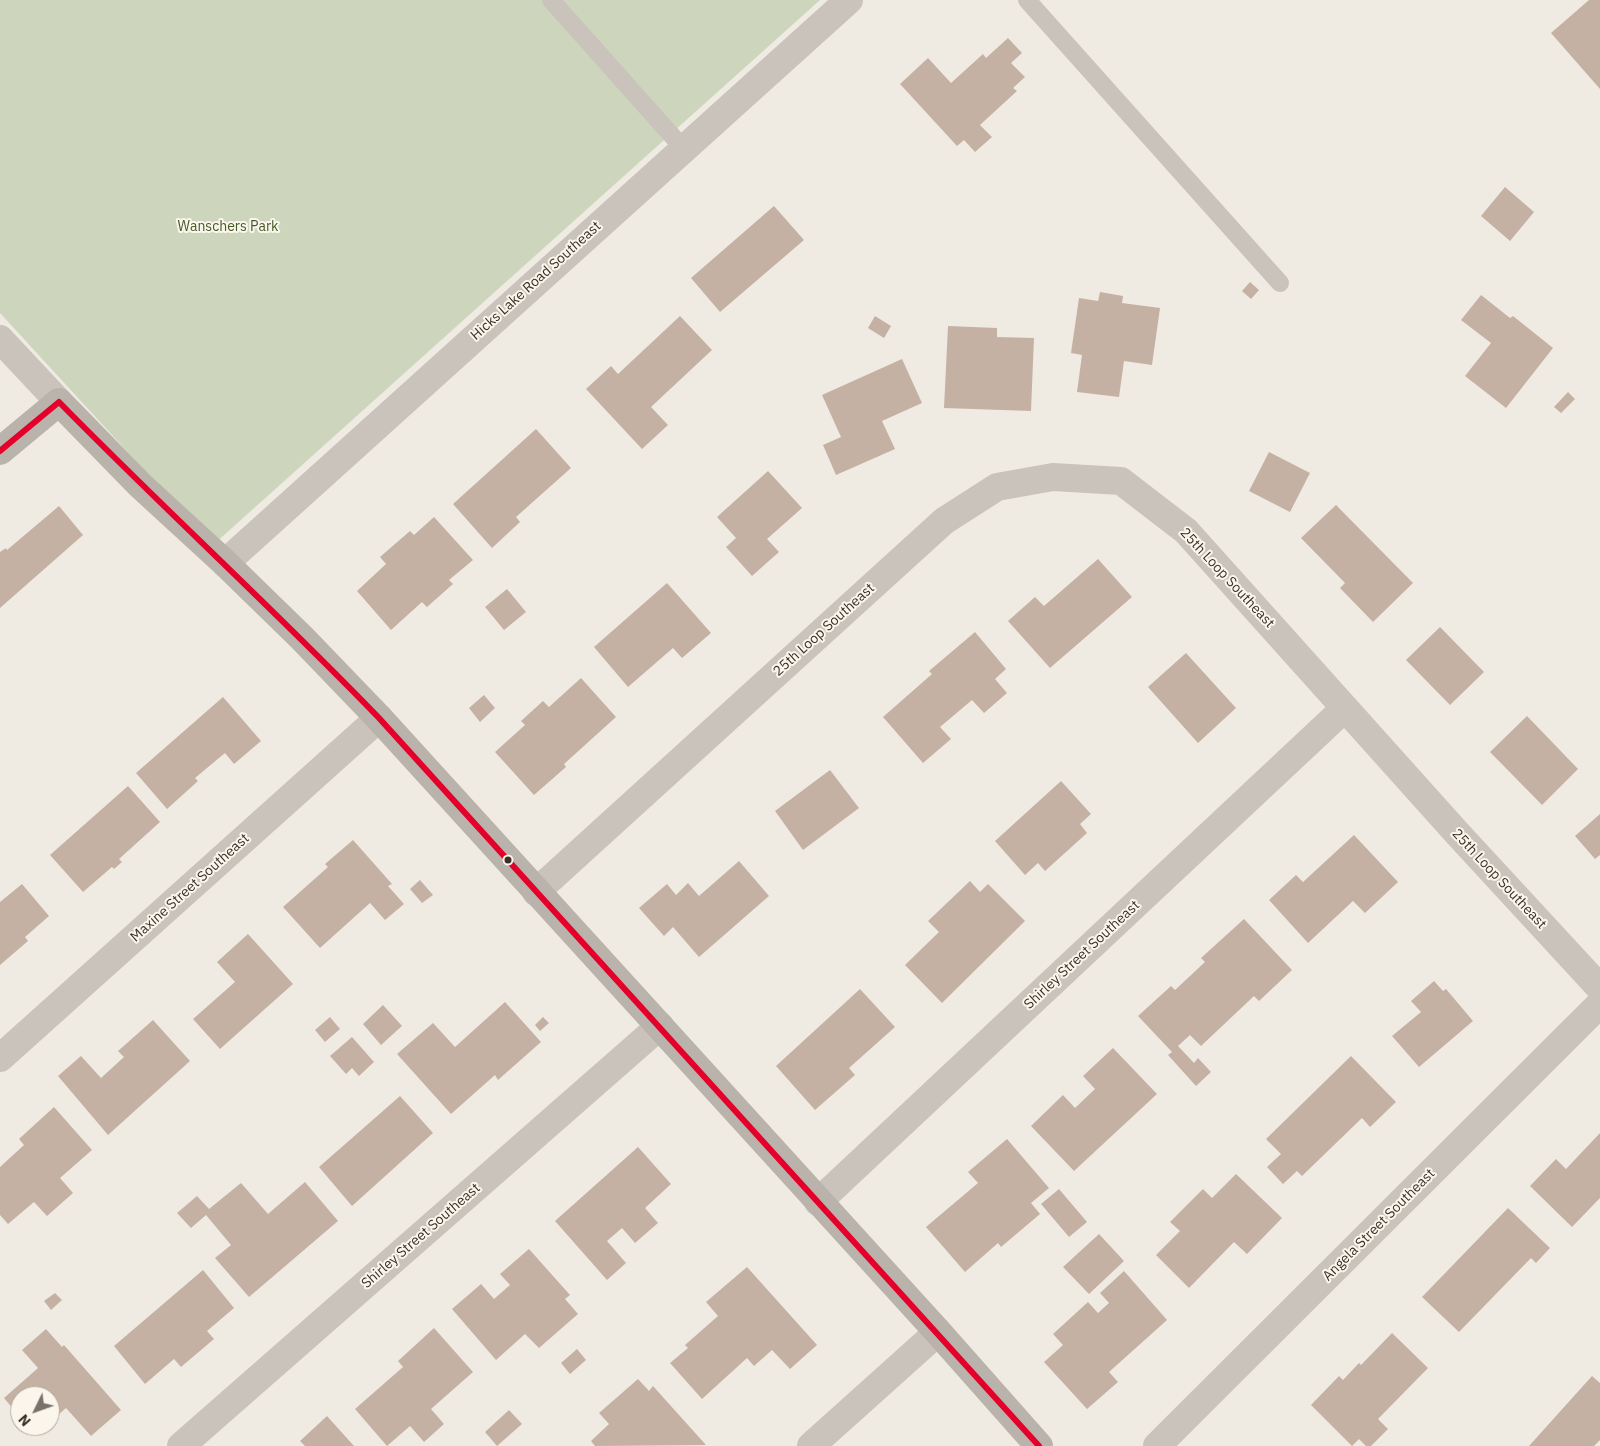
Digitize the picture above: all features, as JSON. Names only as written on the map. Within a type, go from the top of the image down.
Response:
[{"type":"street","name":"Hicks Lake Road Southeast","points":[[225,563],[849,0]]},
{"type":"street","points":[[0,339],[140,485],[225,563],[379,718],[938,1332],[1039,1446]]},
{"type":"street","points":[[0,452],[59,402]]},
{"type":"street","name":"25th Loop Southeast","points":[[536,892],[944,521],[997,487],[1053,477],[1121,481],[1186,531],[1600,988]]},
{"type":"street","name":"Shirley Street Southeast","points":[[818,1202],[1345,708]]},
{"type":"street","name":"Maxine Street Southeast","points":[[0,1058],[379,718]]},
{"type":"street","name":"Angela Street Southeast","points":[[1157,1446],[1600,1004]]},
{"type":"street","name":"Shirley Street Southeast","points":[[181,1446],[660,1026]]},
{"type":"street","points":[[811,1446],[938,1332]]},
{"type":"lane","points":[[551,0],[683,148]]},
{"type":"lane","points":[[1027,0],[1280,283]]},
{"type":"green space","name":"Wanschers Park","points":[[0,0],[820,0],[213,545],[0,313]]},
{"type":"building","points":[[1589,0],[1600,0],[1600,89],[1551,33]]},
{"type":"building","points":[[1008,38],[1022,53],[1011,63],[1025,77],[1013,88],[1017,91],[980,125],[992,137],[975,152],[964,140],[957,146],[900,84],[928,58],[951,83],[983,54],[986,58]]},
{"type":"building","points":[[1505,187],[1534,212],[1510,241],[1481,216]]},
{"type":"building","points":[[774,206],[804,240],[720,312],[691,278]]},
{"type":"building","points":[[1250,282],[1259,290],[1251,299],[1242,291]]},
{"type":"building","points":[[1100,292],[1123,296],[1122,303],[1160,308],[1152,365],[1124,361],[1119,397],[1077,392],[1082,355],[1071,353],[1079,298],[1098,301]]},
{"type":"building","points":[[1481,295],[1510,318],[1513,316],[1553,348],[1506,408],[1465,376],[1491,343],[1461,320]]},
{"type":"building","points":[[680,316],[712,350],[651,407],[668,425],[642,449],[586,389],[611,366],[618,374]]},
{"type":"building","points":[[875,316],[891,326],[884,338],[868,328]]},
{"type":"building","points":[[948,326],[997,328],[997,337],[1034,338],[1031,411],[944,408]]},
{"type":"building","points":[[902,359],[922,403],[882,421],[895,449],[836,475],[823,445],[841,437],[822,395]]},
{"type":"building","points":[[1568,392],[1575,399],[1561,413],[1554,407]]},
{"type":"building","points":[[536,429],[571,468],[516,517],[520,522],[492,548],[453,504]]},
{"type":"building","points":[[1269,452],[1310,473],[1290,512],[1249,491]]},
{"type":"building","points":[[768,471],[802,508],[767,539],[779,552],[752,576],[726,547],[736,538],[717,517]]},
{"type":"building","points":[[1336,505],[1413,583],[1373,622],[1340,588],[1345,583],[1301,538]]},
{"type":"building","points":[[59,506],[83,535],[0,608],[0,552],[6,548],[7,550]]},
{"type":"building","points":[[434,517],[473,560],[449,580],[453,584],[427,607],[422,602],[391,630],[357,591],[386,564],[380,557],[410,531],[414,535]]},
{"type":"building","points":[[1098,559],[1132,597],[1050,668],[1008,621],[1035,597],[1044,606]]},
{"type":"building","points":[[667,583],[711,633],[682,658],[673,648],[628,687],[594,647]]},
{"type":"building","points":[[507,589],[526,612],[504,630],[485,607]]},
{"type":"building","points":[[1440,627],[1484,672],[1450,705],[1406,660]]},
{"type":"building","points":[[975,632],[1006,669],[995,679],[1007,693],[984,713],[972,700],[940,727],[951,739],[923,763],[883,717],[932,674],[929,671]]},
{"type":"building","points":[[1186,653],[1236,708],[1198,743],[1148,687]]},
{"type":"building","points":[[581,678],[616,717],[564,764],[566,767],[534,795],[495,752],[525,725],[521,721],[543,701],[549,707]]},
{"type":"building","points":[[484,695],[495,708],[480,722],[469,708]]},
{"type":"building","points":[[223,697],[261,741],[234,764],[225,753],[195,778],[198,781],[167,809],[136,773]]},
{"type":"building","points":[[1527,716],[1578,769],[1542,805],[1490,752]]},
{"type":"building","points":[[830,770],[859,808],[803,850],[775,811]]},
{"type":"building","points":[[1061,781],[1091,814],[1080,824],[1087,833],[1045,871],[1038,863],[1025,875],[995,841]]},
{"type":"building","points":[[128,786],[160,822],[119,859],[122,862],[114,869],[112,867],[83,892],[50,855]]},
{"type":"building","points":[[1600,814],[1600,855],[1595,859],[1575,836]]},
{"type":"building","points":[[1354,835],[1398,882],[1365,913],[1353,901],[1308,943],[1269,900],[1296,875],[1303,882]]},
{"type":"building","points":[[353,840],[392,884],[388,886],[404,904],[385,920],[370,903],[320,948],[283,907],[328,867],[325,864]]},
{"type":"building","points":[[739,861],[769,896],[699,957],[673,927],[664,936],[639,908],[667,884],[676,895],[688,883],[699,896]]},
{"type":"building","points":[[420,880],[433,895],[422,903],[410,889]]},
{"type":"building","points":[[970,881],[980,892],[988,884],[1025,921],[942,1003],[905,965],[939,932],[928,921]]},
{"type":"building","points":[[22,884],[49,916],[25,937],[28,941],[0,965],[0,902]]},
{"type":"building","points":[[1244,919],[1292,970],[1259,1001],[1254,996],[1201,1046],[1190,1035],[1178,1046],[1194,1063],[1198,1058],[1211,1072],[1196,1086],[1168,1055],[1172,1052],[1138,1016],[1171,986],[1175,990],[1205,962],[1201,958]]},
{"type":"building","points":[[248,934],[293,984],[220,1049],[193,1019],[235,982],[217,962]]},
{"type":"building","points":[[1434,981],[1443,991],[1446,989],[1473,1021],[1419,1067],[1392,1036],[1421,1012],[1411,1001]]},
{"type":"building","points":[[860,989],[895,1027],[849,1068],[855,1075],[815,1110],[776,1066]]},
{"type":"building","points":[[505,1002],[541,1042],[498,1080],[495,1075],[451,1114],[397,1054],[433,1023],[455,1047]]},
{"type":"building","points":[[383,1005],[402,1026],[381,1045],[363,1024]]},
{"type":"building","points":[[330,1017],[340,1029],[325,1042],[315,1030]]},
{"type":"building","points":[[543,1017],[549,1023],[540,1031],[535,1025]]},
{"type":"building","points":[[153,1020],[190,1061],[108,1135],[58,1076],[81,1056],[101,1078],[124,1057],[118,1051]]},
{"type":"building","points":[[352,1037],[374,1062],[359,1076],[352,1068],[346,1074],[330,1056]]},
{"type":"building","points":[[1113,1048],[1157,1094],[1074,1171],[1031,1126],[1063,1095],[1075,1108],[1095,1089],[1083,1076]]},
{"type":"building","points":[[1351,1056],[1396,1102],[1370,1127],[1362,1118],[1302,1176],[1297,1171],[1283,1184],[1267,1167],[1281,1154],[1266,1139]]},
{"type":"building","points":[[400,1096],[433,1133],[352,1206],[319,1167]]},
{"type":"building","points":[[54,1107],[92,1150],[60,1178],[73,1193],[47,1216],[34,1202],[8,1224],[0,1215],[0,1167],[24,1145],[19,1139]]},
{"type":"building","points":[[1600,1133],[1600,1198],[1572,1227],[1530,1186],[1556,1159],[1566,1169]]},
{"type":"building","points":[[1007,1139],[1049,1188],[1031,1203],[1040,1214],[1001,1247],[998,1243],[965,1272],[926,1227],[978,1183],[968,1172]]},
{"type":"building","points":[[638,1147],[671,1184],[645,1208],[658,1223],[635,1243],[622,1228],[607,1241],[626,1263],[607,1280],[555,1221]]},
{"type":"building","points":[[1236,1174],[1282,1218],[1247,1254],[1234,1242],[1189,1288],[1156,1255],[1180,1231],[1170,1222],[1203,1189],[1212,1198]]},
{"type":"building","points":[[305,1182],[338,1221],[249,1297],[215,1258],[231,1245],[206,1215],[191,1228],[177,1213],[197,1196],[209,1209],[241,1183],[268,1214]]},
{"type":"building","points":[[1059,1189],[1087,1222],[1069,1237],[1041,1204]]},
{"type":"building","points":[[1508,1208],[1550,1248],[1536,1263],[1531,1258],[1459,1332],[1422,1297]]},
{"type":"building","points":[[1099,1234],[1124,1261],[1089,1294],[1063,1267]]},
{"type":"building","points":[[529,1249],[570,1295],[565,1299],[578,1314],[539,1348],[525,1334],[496,1360],[452,1309],[481,1284],[494,1299],[510,1285],[500,1274]]},
{"type":"building","points":[[747,1267],[817,1345],[790,1369],[772,1350],[754,1366],[747,1358],[702,1399],[670,1363],[688,1348],[685,1345],[718,1316],[706,1302]]},
{"type":"building","points":[[203,1270],[234,1308],[207,1331],[214,1339],[181,1367],[174,1359],[145,1384],[114,1346]]},
{"type":"building","points":[[1124,1271],[1167,1320],[1109,1372],[1118,1382],[1087,1409],[1044,1362],[1063,1345],[1053,1334],[1088,1302],[1098,1313],[1109,1303],[1100,1293]]},
{"type":"building","points":[[55,1293],[62,1300],[51,1310],[44,1301]]},
{"type":"building","points":[[434,1328],[473,1372],[431,1409],[444,1424],[424,1442],[410,1426],[387,1446],[355,1409],[403,1367],[398,1361]]},
{"type":"building","points":[[46,1329],[62,1347],[64,1345],[121,1410],[91,1436],[66,1408],[60,1413],[60,1386],[18,1386],[38,1368],[22,1350]]},
{"type":"building","points":[[1392,1333],[1428,1368],[1378,1419],[1388,1429],[1371,1446],[1366,1446],[1359,1439],[1352,1446],[1311,1405],[1339,1376],[1343,1380],[1359,1363],[1361,1365]]},
{"type":"building","points":[[577,1349],[586,1360],[570,1374],[561,1363]]},
{"type":"building","points":[[1592,1376],[1600,1383],[1600,1440],[1594,1446],[1529,1446]]},
{"type":"building","points":[[638,1379],[649,1391],[653,1386],[706,1445],[595,1446],[591,1441],[609,1424],[599,1413]]},
{"type":"building","points":[[10,1393],[10,1405],[4,1398]]},
{"type":"building","points":[[509,1410],[522,1424],[497,1446],[485,1432]]},
{"type":"building","points":[[327,1416],[354,1446],[305,1446],[300,1441]]},
{"type":"transit line","points":[[0,451],[59,402],[379,718],[1039,1446]]}]
